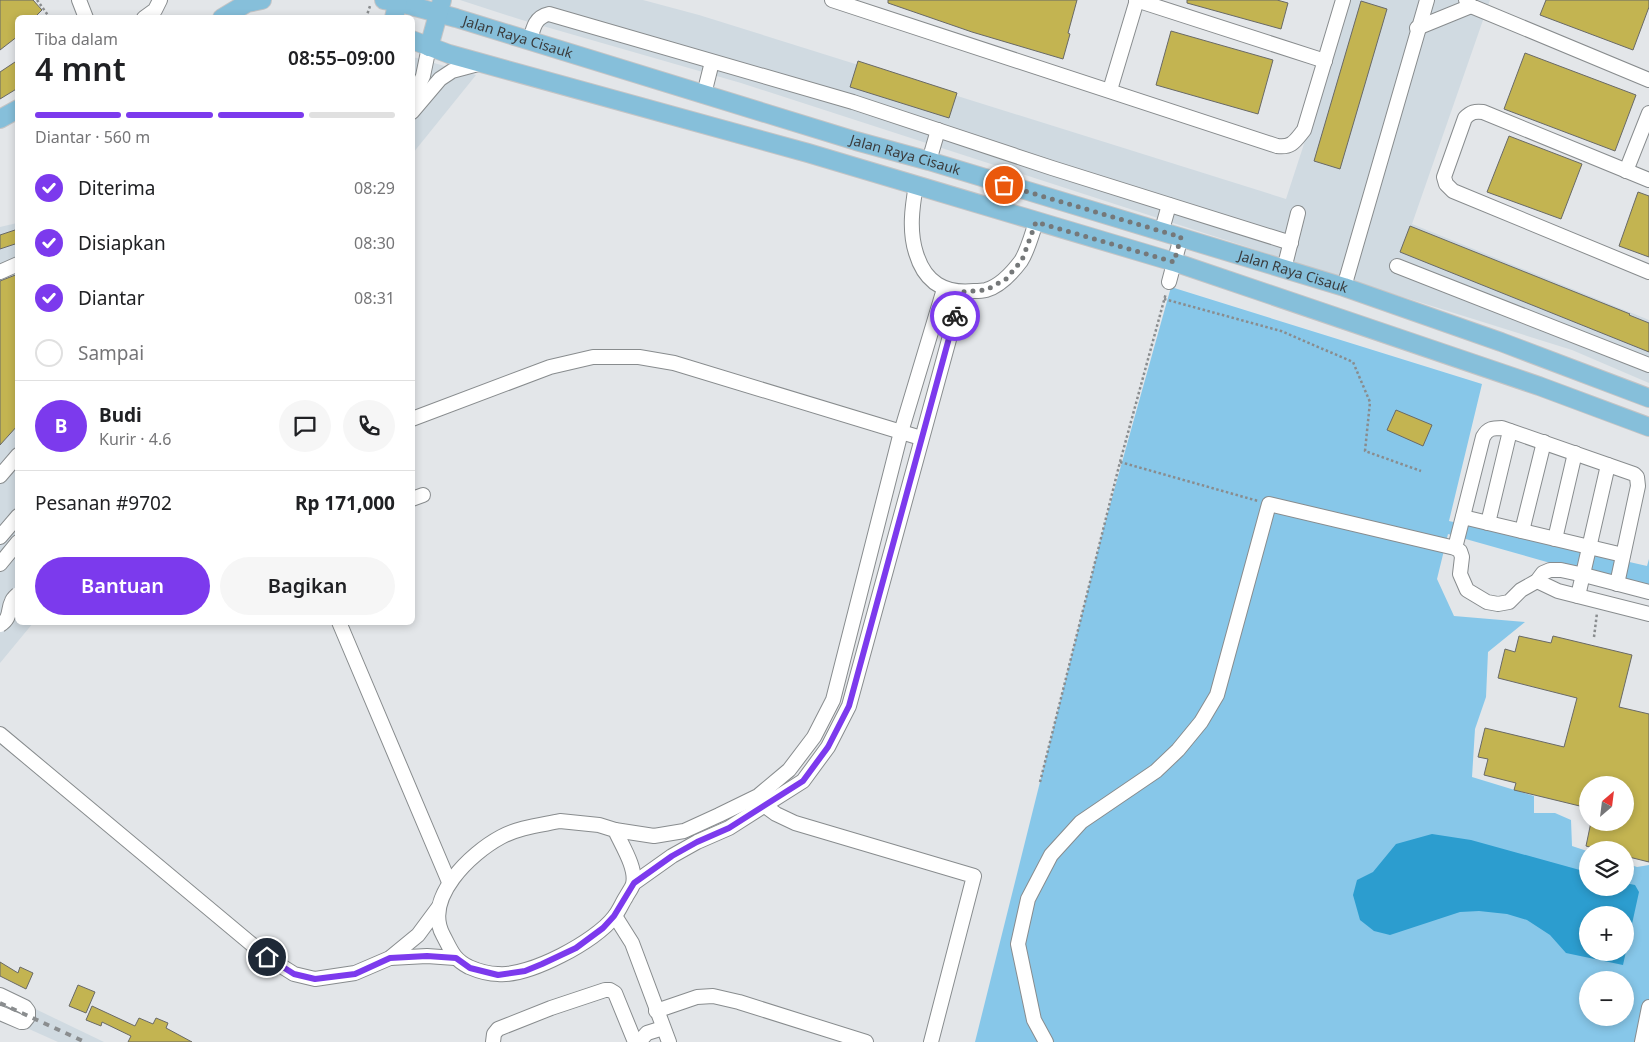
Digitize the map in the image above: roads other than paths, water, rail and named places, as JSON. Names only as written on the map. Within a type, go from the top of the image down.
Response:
[{"type":"main road","points":[[227,15],[247,2],[262,0]]},
{"type":"main road","name":"Jalan Raya Cisauk","points":[[393,5],[440,6],[530,41],[1344,287],[1510,345],[1649,398]]},
{"type":"main road","points":[[429,47],[440,6]]},
{"type":"main road","name":"Jalan Raya Cisauk","points":[[415,41],[482,63],[789,148],[1174,262],[1522,380],[1649,427]]},
{"type":"main road","points":[[0,119],[15,110]]},
{"type":"street","points":[[79,0],[85,15]]},
{"type":"street","points":[[148,15],[155,10],[160,0]]},
{"type":"street","points":[[832,0],[1277,146],[1285,147],[1294,142],[1304,130],[1343,0]]},
{"type":"street","points":[[1110,90],[1137,0],[1325,61]]},
{"type":"street","points":[[1344,287],[1417,28],[1427,0]]},
{"type":"street","points":[[1417,28],[1468,3],[1649,80]]},
{"type":"street","points":[[530,41],[535,22],[543,15],[549,14],[853,102],[1291,243]]},
{"type":"street","points":[[415,94],[423,76],[429,47]]},
{"type":"street","points":[[704,94],[712,62]]},
{"type":"street","points":[[415,108],[440,79],[452,71],[482,63]]},
{"type":"street","points":[[1649,180],[1478,111],[1465,118],[1444,180],[1453,191],[1649,272]]},
{"type":"street","points":[[1626,171],[1649,113]]},
{"type":"street","points":[[928,161],[938,130]]},
{"type":"street","points":[[916,185],[912,208],[912,235],[916,255],[928,277],[944,289],[962,292],[986,290],[1006,279],[1022,260],[1036,222]]},
{"type":"street","points":[[1161,233],[1169,205]]},
{"type":"street","points":[[1284,269],[1298,213]]},
{"type":"street","points":[[1169,282],[1181,237]]},
{"type":"street","points":[[0,272],[15,265]]},
{"type":"street","points":[[1397,266],[1649,365]]},
{"type":"street","points":[[0,734],[267,957],[294,974],[315,979],[355,974],[390,958],[418,935],[438,908],[449,882],[475,856],[502,837],[534,826],[560,821],[599,825],[615,830],[654,836],[684,831],[719,816],[758,796],[789,770],[814,737],[833,700],[901,432],[944,289]]},
{"type":"street","points":[[438,908],[439,928],[456,958],[470,968],[498,975],[525,971],[576,948],[603,928],[614,916],[634,883],[672,856],[697,842],[729,828],[803,781],[828,747],[849,706],[962,292]]},
{"type":"street","points":[[415,418],[550,367],[593,358],[639,357],[674,363],[921,438]]},
{"type":"street","points":[[1454,548],[1483,437],[1487,431],[1493,428],[1510,431],[1634,474],[1638,479],[1617,584]]},
{"type":"street","points":[[1488,523],[1510,431]]},
{"type":"street","points":[[1522,531],[1544,442]]},
{"type":"street","points":[[1555,539],[1575,453]]},
{"type":"street","points":[[0,476],[15,458]]},
{"type":"street","points":[[1578,596],[1608,465]]},
{"type":"street","points":[[1046,1042],[1034,1020],[1018,944],[1028,899],[1051,855],[1081,822],[1156,771],[1178,750],[1201,722],[1217,695],[1268,504],[1454,548],[1460,551],[1462,557],[1460,574],[1467,590],[1487,602],[1498,604],[1509,602],[1522,590],[1537,581],[1543,573],[1550,570],[1562,570],[1649,592]]},
{"type":"street","points":[[1463,516],[1623,555]]},
{"type":"street","points":[[0,537],[15,520]]},
{"type":"street","points":[[0,564],[15,546]]},
{"type":"street","points":[[1537,581],[1558,591],[1649,614]]},
{"type":"street","points":[[0,626],[10,613],[11,602],[15,597]]},
{"type":"street","points":[[0,626],[15,608]]},
{"type":"street","points":[[340,625],[449,882]]},
{"type":"street","points":[[765,806],[776,814],[795,823],[974,876],[931,1042]]},
{"type":"street","points":[[615,830],[631,864],[634,883]]},
{"type":"street","points":[[614,916],[632,943],[666,1038]]},
{"type":"street","points":[[390,958],[427,956],[456,958]]},
{"type":"street","points":[[493,1042],[494,1034],[504,1027],[551,1008],[610,990],[615,993],[634,1042]]},
{"type":"street","points":[[0,995],[25,1007],[28,1011],[28,1016],[24,1022],[21,1022],[0,1013]]},
{"type":"street","points":[[656,1011],[697,997],[713,996],[739,1002],[866,1042]]},
{"type":"street","points":[[1642,1042],[1649,1007]]},
{"type":"street","points":[[639,1042],[647,1033],[666,1038]]},
{"type":"railway","points":[[0,1003],[85,1042]]}]
